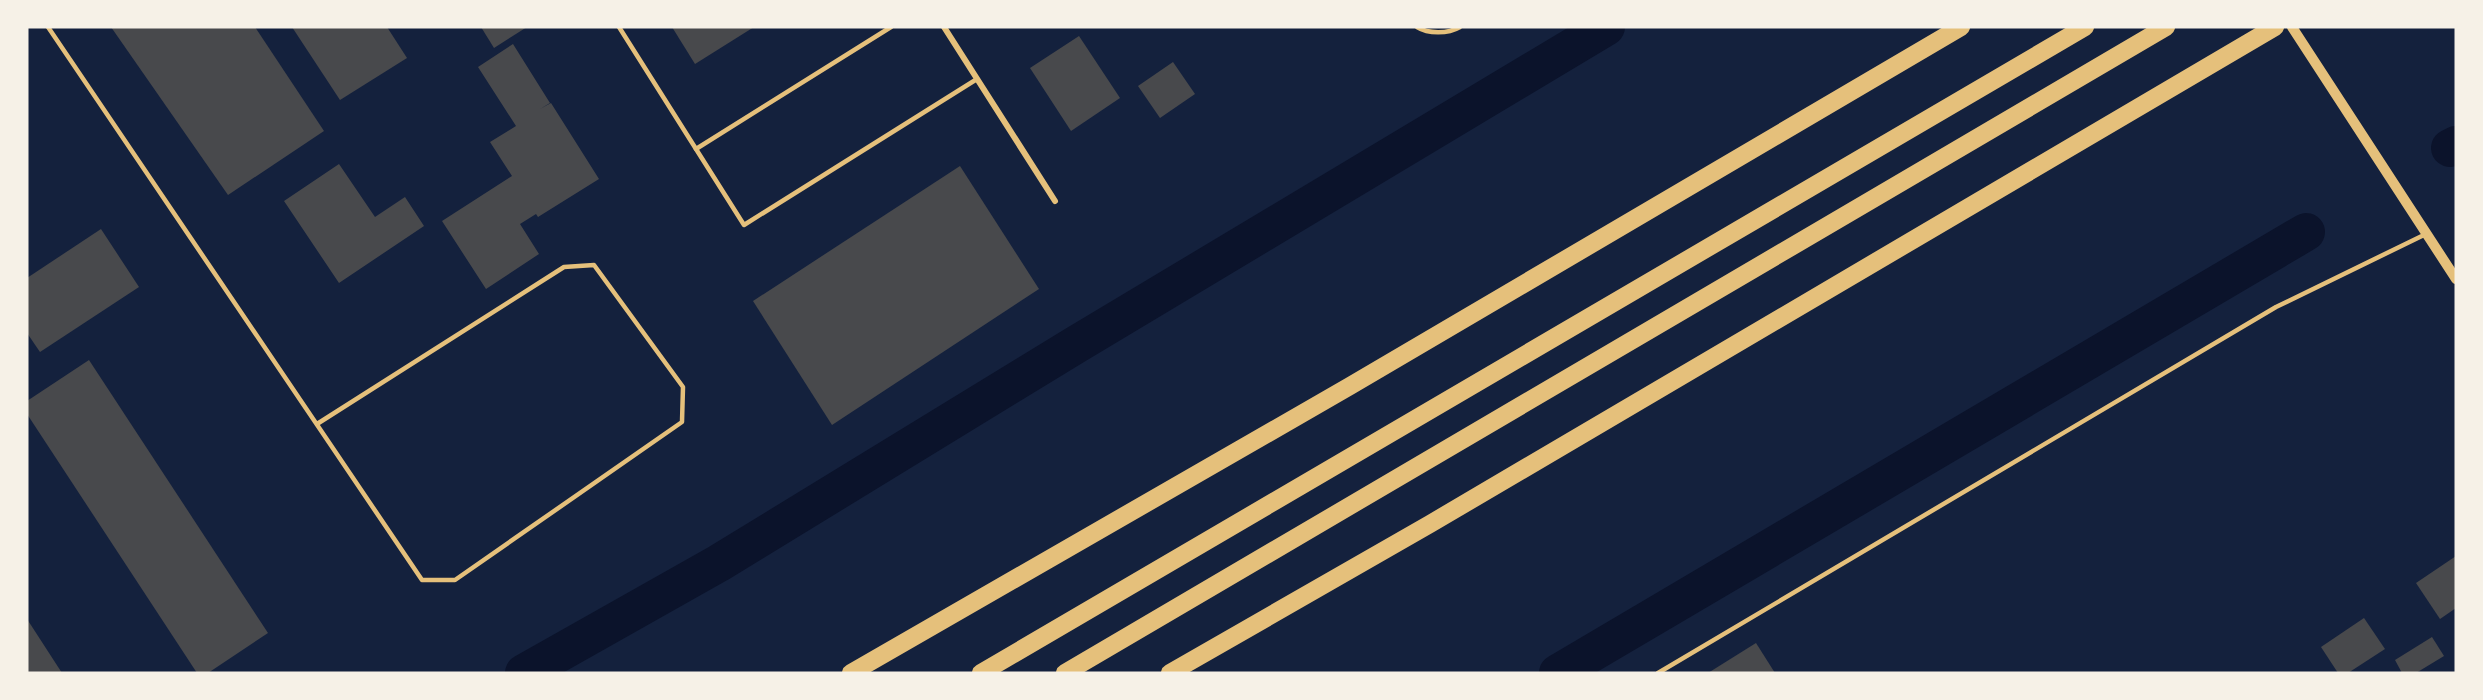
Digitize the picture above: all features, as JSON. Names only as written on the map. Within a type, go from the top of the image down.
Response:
[{"type":"highway","points":[[851,673],[1350,386],[1961,27]]},
{"type":"highway","points":[[981,673],[2085,27]]},
{"type":"highway","points":[[1065,673],[2166,27]]},
{"type":"highway","points":[[1170,673],[1450,512],[2275,27]]},
{"type":"street","points":[[944,27],[1055,201]]},
{"type":"street","points":[[2292,27],[2456,279]]},
{"type":"lane","points":[[48,27],[422,580],[455,580],[682,422],[683,387],[594,265],[564,267],[317,424]]},
{"type":"lane","points":[[619,27],[744,225],[977,79]]},
{"type":"lane","points":[[696,149],[891,27]]},
{"type":"lane","points":[[1417,27],[1423,31],[1451,32],[1460,27]]},
{"type":"lane","points":[[1658,673],[2276,307],[2426,233]]},
{"type":"building","points":[[111,27],[255,27],[324,131],[228,195]]},
{"type":"building","points":[[292,27],[387,27],[407,58],[340,100]]},
{"type":"building","points":[[481,27],[527,27],[494,48]]},
{"type":"building","points":[[672,27],[754,27],[695,64]]},
{"type":"building","points":[[1079,36],[1120,98],[1071,131],[1030,68]]},
{"type":"building","points":[[513,44],[550,103],[540,109],[551,103],[599,179],[538,217],[536,214],[520,224],[539,254],[486,289],[442,221],[512,176],[490,142],[516,126],[478,67]]},
{"type":"building","points":[[1173,62],[1195,94],[1160,118],[1138,86]]},
{"type":"building","points":[[339,164],[375,217],[405,197],[424,226],[339,283],[284,201]]},
{"type":"building","points":[[960,166],[1039,289],[832,425],[753,301]]},
{"type":"building","points":[[101,229],[139,287],[40,352],[27,333],[27,278]]},
{"type":"building","points":[[89,360],[268,633],[208,673],[197,673],[27,414],[27,401]]},
{"type":"building","points":[[2456,556],[2456,608],[2440,619],[2416,583]]},
{"type":"building","points":[[2364,618],[2385,649],[2348,673],[2338,673],[2321,647]]},
{"type":"building","points":[[27,619],[62,673],[27,673]]},
{"type":"building","points":[[2432,637],[2444,656],[2416,673],[2402,673],[2395,660]]},
{"type":"building","points":[[1756,643],[1775,673],[1708,673]]},
{"type":"waterway","points":[[524,673],[719,563],[1077,344],[1606,27]]},
{"type":"waterway","points":[[2450,148],[2456,145]]},
{"type":"waterway","points":[[1558,673],[2306,232]]}]
